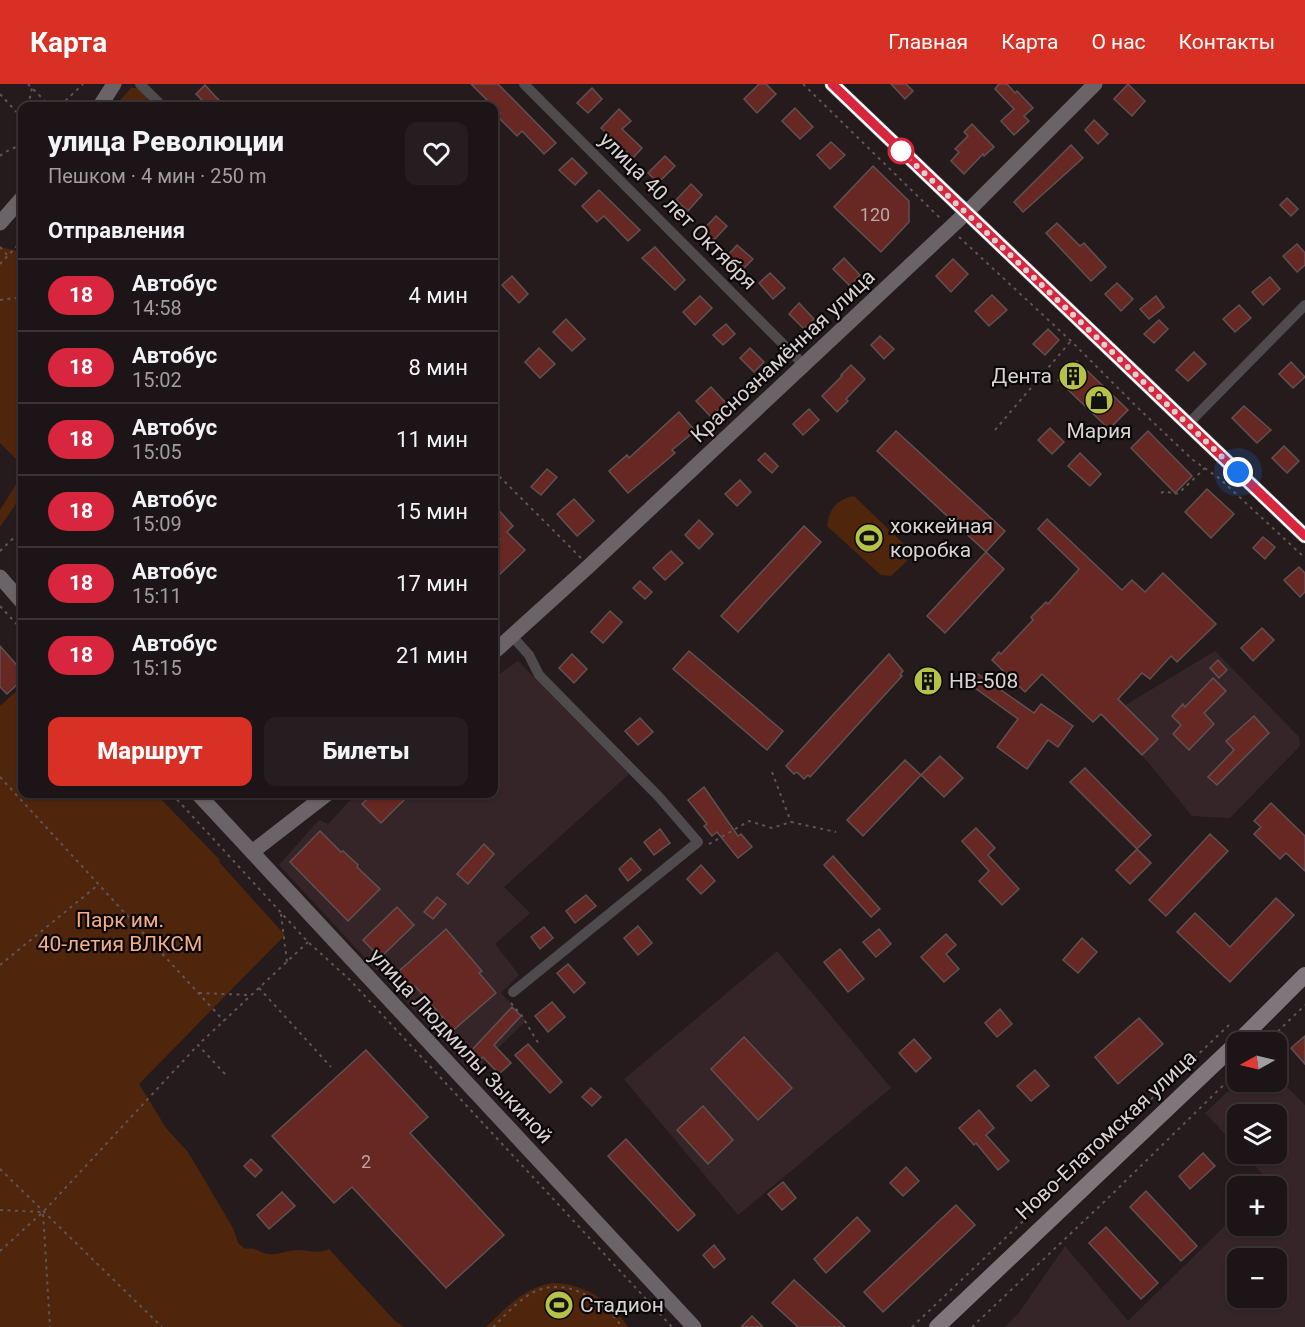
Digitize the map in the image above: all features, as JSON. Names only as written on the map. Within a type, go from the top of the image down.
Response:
[{"type":"main road","name":"Ново-Елатомская улица","points":[[937,1327],[1305,975]]},
{"type":"street","points":[[103,102],[114,84]]},
{"type":"street","points":[[140,84],[158,102]]},
{"type":"street","name":"улица 40 лет Октября","points":[[524,84],[804,365]]},
{"type":"street","points":[[832,84],[1305,536]]},
{"type":"street","name":"Краснознамённая улица","points":[[498,648],[590,566],[966,213],[1095,84]]},
{"type":"street","points":[[0,223],[18,203]]},
{"type":"street","points":[[1188,424],[1305,305]]},
{"type":"street","points":[[0,577],[18,597]]},
{"type":"street","points":[[512,636],[529,655],[539,675],[646,783],[698,842],[513,992]]},
{"type":"street","name":"улица Людмилы Зыкиной","points":[[202,798],[694,1327]]},
{"type":"street","points":[[252,852],[322,798]]},
{"type":"path","points":[[27,84],[46,102]]},
{"type":"path","points":[[64,102],[83,84]]},
{"type":"path","points":[[802,84],[1137,407],[1219,478],[1305,558]]},
{"type":"path","points":[[29,102],[32,88]]},
{"type":"path","points":[[0,94],[18,114]]},
{"type":"path","points":[[0,156],[18,146]]},
{"type":"path","points":[[0,264],[18,245]]},
{"type":"path","points":[[0,247],[8,256]]},
{"type":"path","points":[[0,300],[18,298]]},
{"type":"path","points":[[995,430],[1071,341]]},
{"type":"path","points":[[1161,493],[1165,491],[1179,493],[1205,468]]},
{"type":"path","points":[[498,475],[590,566]]},
{"type":"path","points":[[0,551],[18,534]]},
{"type":"path","points":[[0,606],[18,626]]},
{"type":"path","points":[[772,772],[791,822]]},
{"type":"path","points":[[0,777],[18,797]]},
{"type":"path","points":[[19,798],[224,1021]]},
{"type":"path","points":[[176,798],[308,942],[350,980],[672,1327]]},
{"type":"path","points":[[698,842],[712,843],[749,821],[772,828],[791,822],[836,832]]},
{"type":"path","points":[[0,965],[98,885]]},
{"type":"path","points":[[281,912],[287,962]]},
{"type":"path","points":[[0,1251],[43,1212],[198,1045],[308,942]]},
{"type":"path","points":[[259,988],[331,1067]]},
{"type":"path","points":[[513,992],[511,1005],[522,1016],[540,1046]]},
{"type":"path","points":[[199,993],[251,996]]},
{"type":"path","points":[[1277,1032],[1305,1005]]},
{"type":"path","points":[[912,1327],[1229,1025]]},
{"type":"path","points":[[198,1045],[225,1074]]},
{"type":"path","points":[[972,1327],[1227,1082]]},
{"type":"path","points":[[0,1169],[162,1327]]},
{"type":"path","points":[[0,1210],[43,1212]]},
{"type":"path","points":[[43,1212],[50,1327]]},
{"type":"path","points":[[493,1327],[531,1294],[553,1287],[576,1290],[589,1296],[610,1312],[622,1327]]},
{"type":"shaded area","points":[[1215,651],[1299,737],[1300,746],[1230,818],[1192,816],[1142,755],[1108,722],[1124,706]]},
{"type":"shaded area","points":[[518,661],[629,774],[504,887],[530,913],[495,944],[519,975],[501,993],[526,1021],[472,1073],[279,865],[319,820],[328,824],[352,798],[498,798],[498,675]]},
{"type":"shaded area","points":[[777,951],[891,1088],[738,1215],[624,1079]]},
{"type":"shaded area","points":[[1287,1087],[1305,1105],[1305,1327],[1004,1327],[1018,1314],[1065,1246],[1128,1321],[1227,1224],[1227,1236],[1287,1236],[1287,1176],[1264,1176],[1253,1164],[1287,1164],[1287,1104],[1227,1104],[1227,1136],[1205,1113],[1227,1092],[1287,1092]]},
{"type":"green space","points":[[131,88],[138,88],[147,97],[146,102],[119,102]]},
{"type":"green space","points":[[0,247],[18,253],[18,461],[0,443]]},
{"type":"green space","points":[[18,481],[18,501],[0,527],[0,510]]},
{"type":"green space","name":"хоккейная коробка","points":[[854,496],[910,550],[907,561],[891,576],[881,575],[827,526],[835,506]]},
{"type":"green space","name":"Парк им. 40-летия ВЛКСМ","points":[[18,690],[18,798],[160,798],[220,860],[219,862],[285,935],[139,1084],[166,1128],[188,1152],[233,1228],[238,1243],[245,1249],[255,1249],[268,1254],[296,1250],[320,1252],[329,1249],[394,1320],[404,1327],[0,1327],[0,706]]},
{"type":"green space","name":"Стадион","points":[[553,1283],[575,1286],[596,1295],[621,1317],[628,1327],[486,1327],[524,1294]]},
{"type":"building","points":[[471,84],[498,84],[556,143],[544,154],[522,131],[517,136],[498,117],[500,113],[498,102],[489,102]]},
{"type":"building","points":[[759,84],[766,84],[776,94],[757,113],[744,99]]},
{"type":"building","points":[[891,84],[906,84],[913,91],[905,99]]},
{"type":"building","points":[[999,84],[1007,84],[1015,93],[1017,91],[1033,108],[1024,116],[1029,121],[1014,135],[1001,121],[1014,109],[995,89]]},
{"type":"building","points":[[1128,84],[1145,101],[1132,116],[1114,99]]},
{"type":"building","points":[[205,85],[221,102],[204,102],[196,94]]},
{"type":"building","points":[[592,88],[602,99],[588,113],[577,103]]},
{"type":"building","points":[[795,108],[813,127],[800,139],[782,121]]},
{"type":"building","points":[[619,109],[631,121],[622,129],[642,148],[633,158],[601,128]]},
{"type":"building","points":[[1094,120],[1108,134],[1098,144],[1085,130]]},
{"type":"building","points":[[972,124],[994,147],[984,156],[983,154],[964,174],[951,161],[959,152],[955,149],[968,136],[964,132]]},
{"type":"building","points":[[831,142],[845,155],[830,169],[817,155]]},
{"type":"building","points":[[1071,145],[1083,158],[1023,212],[1014,202]]},
{"type":"building","points":[[665,156],[675,166],[658,183],[648,173]]},
{"type":"building","points":[[572,158],[587,173],[575,185],[559,170]]},
{"type":"building","points":[[873,166],[909,201],[909,222],[881,252],[834,207]]},
{"type":"building","points":[[691,184],[702,195],[688,211],[676,200]]},
{"type":"building","points":[[599,190],[640,230],[628,241],[604,216],[597,222],[582,206]]},
{"type":"building","points":[[1287,198],[1298,209],[1291,216],[1280,205]]},
{"type":"building","points":[[716,216],[727,226],[714,240],[703,230]]},
{"type":"building","points":[[1057,223],[1080,246],[1084,243],[1106,267],[1091,281],[1046,233]]},
{"type":"building","points":[[1297,244],[1305,253],[1305,265],[1297,272],[1283,256]]},
{"type":"building","points":[[737,245],[753,259],[743,269],[728,255]]},
{"type":"building","points":[[655,247],[685,280],[675,290],[642,258]]},
{"type":"building","points":[[844,258],[860,275],[850,286],[833,269]]},
{"type":"building","points":[[953,259],[968,274],[951,292],[936,276]]},
{"type":"building","points":[[770,273],[785,288],[773,299],[759,283]]},
{"type":"building","points":[[512,276],[528,294],[519,303],[502,285]]},
{"type":"building","points":[[1270,277],[1280,289],[1263,305],[1252,292]]},
{"type":"building","points":[[1117,283],[1133,299],[1121,311],[1105,294]]},
{"type":"building","points":[[992,295],[1007,310],[989,326],[975,311]]},
{"type":"building","points":[[700,296],[712,308],[695,325],[683,312]]},
{"type":"building","points":[[1156,296],[1164,307],[1149,319],[1140,309]]},
{"type":"building","points":[[799,303],[814,319],[804,329],[789,314]]},
{"type":"building","points":[[1239,305],[1251,318],[1235,332],[1223,319]]},
{"type":"building","points":[[566,319],[585,339],[572,351],[553,332]]},
{"type":"building","points":[[1159,320],[1168,329],[1154,343],[1144,334]]},
{"type":"building","points":[[726,324],[735,334],[723,345],[713,335]]},
{"type":"building","points":[[1048,329],[1059,340],[1045,355],[1033,344]]},
{"type":"building","points":[[880,336],[894,349],[884,359],[871,345]]},
{"type":"building","points":[[539,348],[555,364],[540,378],[525,362]]},
{"type":"building","points":[[750,348],[764,362],[754,372],[740,358]]},
{"type":"building","points":[[1194,352],[1206,364],[1188,381],[1176,370]]},
{"type":"building","name":"Мария","points":[[1077,361],[1128,410],[1109,429],[1058,380]]},
{"type":"building","points":[[1291,362],[1305,377],[1293,388],[1279,374]]},
{"type":"building","points":[[851,365],[865,379],[837,412],[822,396]]},
{"type":"building","points":[[711,387],[726,403],[711,417],[696,401]]},
{"type":"building","points":[[1244,406],[1271,430],[1257,443],[1232,418]]},
{"type":"building","points":[[809,409],[819,420],[803,435],[793,424]]},
{"type":"building","points":[[679,412],[695,431],[672,450],[675,453],[628,493],[609,471],[627,455],[629,458]]},
{"type":"building","points":[[1050,428],[1064,442],[1052,454],[1038,440]]},
{"type":"building","points":[[896,431],[1005,531],[986,552],[877,451]]},
{"type":"building","points":[[1148,431],[1192,476],[1175,493],[1131,448]]},
{"type":"building","points":[[1284,446],[1299,461],[1287,473],[1272,458]]},
{"type":"building","points":[[765,453],[778,466],[772,473],[758,460]]},
{"type":"building","points":[[1080,453],[1101,474],[1090,486],[1068,466]]},
{"type":"building","points":[[547,469],[557,477],[541,495],[531,487]]},
{"type":"building","points":[[740,480],[751,492],[737,506],[725,494]]},
{"type":"building","points":[[1207,489],[1234,514],[1211,538],[1185,512]]},
{"type":"building","points":[[574,499],[594,521],[577,536],[557,514]]},
{"type":"building","points":[[498,509],[513,526],[507,532],[525,550],[498,576],[498,541],[500,539],[498,537]]},
{"type":"building","points":[[1047,519],[1122,590],[1132,580],[1145,592],[1163,573],[1216,624],[1177,662],[1171,656],[1150,679],[1142,673],[1118,699],[1158,739],[1142,755],[1101,714],[1093,722],[1042,674],[1025,692],[992,660],[999,652],[1001,654],[1033,620],[1031,617],[1046,602],[1048,604],[1079,569],[1038,529]]},
{"type":"building","points":[[699,520],[713,534],[699,549],[685,535]]},
{"type":"building","points":[[804,526],[821,542],[738,632],[721,616]]},
{"type":"building","points":[[1263,537],[1275,547],[1265,559],[1253,548]]},
{"type":"building","points":[[671,551],[683,563],[665,580],[653,568]]},
{"type":"building","points":[[986,552],[1004,569],[945,633],[927,616]]},
{"type":"building","points":[[1299,567],[1305,573],[1305,592],[1300,597],[1284,580]]},
{"type":"building","points":[[640,581],[652,592],[645,599],[633,588]]},
{"type":"building","points":[[610,611],[622,622],[603,643],[591,632]]},
{"type":"building","points":[[1262,628],[1274,640],[1253,661],[1241,648]]},
{"type":"building","points":[[0,646],[18,666],[18,684],[7,694],[0,687]]},
{"type":"building","points":[[689,651],[783,731],[767,750],[673,669]]},
{"type":"building","points":[[572,654],[587,669],[574,683],[559,668]]},
{"type":"building","points":[[889,654],[903,671],[900,675],[902,676],[810,777],[808,775],[804,779],[797,772],[794,774],[786,766]]},
{"type":"building","points":[[1218,660],[1227,670],[1219,678],[1210,668]]},
{"type":"building","name":"НВ-508","points":[[930,672],[938,679],[926,690],[919,683]]},
{"type":"building","points":[[978,674],[1034,713],[1041,704],[1073,726],[1058,747],[1048,740],[1027,769],[997,747],[1018,719],[971,685]]},
{"type":"building","points":[[1213,678],[1226,691],[1204,713],[1214,724],[1189,750],[1173,734],[1181,725],[1172,716],[1183,704],[1185,707]]},
{"type":"building","points":[[1254,716],[1269,733],[1217,785],[1208,777],[1234,750],[1226,741]]},
{"type":"building","points":[[640,718],[653,732],[638,745],[625,731]]},
{"type":"building","points":[[940,756],[963,778],[944,797],[921,775]]},
{"type":"building","points":[[905,760],[921,775],[863,836],[847,820]]},
{"type":"building","points":[[1085,768],[1151,835],[1137,849],[1070,782]]},
{"type":"building","points":[[704,787],[738,836],[741,834],[752,847],[738,858],[717,832],[712,836],[704,826],[707,824],[688,800]]},
{"type":"building","points":[[369,798],[406,798],[381,823],[362,804]]},
{"type":"building","points":[[1271,803],[1305,836],[1305,871],[1286,853],[1280,859],[1254,834],[1261,827],[1254,821]]},
{"type":"building","points":[[976,828],[995,848],[988,855],[1019,889],[1002,905],[979,881],[989,871],[962,841]]},
{"type":"building","points":[[660,829],[670,843],[654,855],[644,842]]},
{"type":"building","points":[[320,831],[358,865],[357,867],[380,889],[348,921],[290,862]]},
{"type":"building","points":[[1210,834],[1228,851],[1166,916],[1149,900]]},
{"type":"building","points":[[484,844],[494,854],[468,884],[457,874]]},
{"type":"building","points":[[1137,849],[1151,863],[1130,884],[1116,870]]},
{"type":"building","points":[[833,856],[880,909],[871,917],[824,865]]},
{"type":"building","points":[[631,858],[641,870],[628,881],[619,869]]},
{"type":"building","points":[[701,865],[715,881],[701,894],[687,879]]},
{"type":"building","points":[[586,895],[596,906],[575,923],[566,911]]},
{"type":"building","points":[[437,897],[446,904],[433,919],[424,912]]},
{"type":"building","points":[[1276,898],[1294,915],[1230,982],[1177,932],[1195,913],[1230,947]]},
{"type":"building","points":[[397,907],[414,925],[380,958],[363,940]]},
{"type":"building","points":[[638,926],[652,943],[638,955],[624,938]]},
{"type":"building","points":[[544,927],[553,938],[540,949],[531,937]]},
{"type":"building","points":[[446,929],[482,971],[479,973],[496,993],[449,1034],[441,1025],[446,1021],[415,986],[413,988],[398,972]]},
{"type":"building","points":[[879,929],[891,944],[876,957],[863,942]]},
{"type":"building","points":[[946,934],[956,945],[946,954],[959,969],[944,982],[921,957]]},
{"type":"building","points":[[1082,938],[1097,952],[1078,973],[1063,960]]},
{"type":"building","points":[[840,949],[864,979],[848,992],[824,962]]},
{"type":"building","points":[[568,964],[585,983],[574,993],[557,973]]},
{"type":"building","points":[[552,1002],[565,1017],[548,1032],[535,1016]]},
{"type":"building","points":[[512,1007],[521,1016],[494,1045],[511,1063],[499,1074],[483,1057],[478,1061],[469,1053]]},
{"type":"building","points":[[1000,1009],[1012,1024],[997,1037],[985,1023]]},
{"type":"building","points":[[1139,1018],[1163,1044],[1118,1084],[1095,1057]]},
{"type":"building","points":[[1305,1036],[1305,1064],[1291,1048]]},
{"type":"building","points":[[744,1037],[792,1088],[758,1120],[711,1069]]},
{"type":"building","points":[[914,1039],[931,1058],[916,1072],[899,1053]]},
{"type":"building","points":[[528,1044],[562,1082],[550,1093],[515,1055]]},
{"type":"building","points":[[366,1050],[428,1117],[410,1133],[504,1235],[446,1288],[352,1187],[334,1203],[272,1136]]},
{"type":"building","points":[[1035,1070],[1049,1086],[1031,1101],[1017,1086]]},
{"type":"building","points":[[591,1088],[601,1097],[592,1106],[582,1097]]},
{"type":"building","points":[[703,1106],[733,1140],[708,1164],[677,1130]]},
{"type":"building","points":[[979,1110],[994,1128],[986,1135],[1009,1161],[998,1170],[976,1143],[974,1145],[959,1128]]},
{"type":"building","points":[[626,1139],[695,1215],[678,1231],[608,1156]]},
{"type":"building","points":[[1203,1153],[1215,1166],[1190,1189],[1179,1176]]},
{"type":"building","points":[[251,1159],[262,1170],[255,1177],[244,1166]]},
{"type":"building","points":[[906,1167],[919,1181],[903,1196],[890,1183]]},
{"type":"building","points":[[783,1182],[796,1198],[782,1210],[768,1194]]},
{"type":"building","points":[[1146,1191],[1197,1246],[1181,1261],[1130,1207]]},
{"type":"building","points":[[282,1192],[295,1206],[269,1229],[257,1215]]},
{"type":"building","points":[[956,1205],[975,1225],[883,1312],[864,1292]]},
{"type":"building","points":[[857,1217],[870,1231],[826,1273],[814,1259]]},
{"type":"building","points":[[1106,1227],[1158,1283],[1141,1299],[1089,1243]]},
{"type":"building","points":[[714,1245],[725,1259],[714,1268],[703,1255]]},
{"type":"building","points":[[794,1280],[845,1327],[798,1327],[772,1303]]},
{"type":"building","points":[[752,1316],[763,1327],[741,1327]]},
{"type":"bus line","name":"18","points":[[832,84],[1305,536]]},
{"type":"place","name":"Дента","points":[[1073,376]]},
{"type":"place","name":"Мария","points":[[1099,400]]},
{"type":"place","name":"хоккейная коробка","points":[[869,538]]},
{"type":"place","name":"НВ-508","points":[[928,681]]},
{"type":"place","name":"Стадион","points":[[559,1305]]},
{"type":"route","points":[[901,151],[1238,472]]}]
